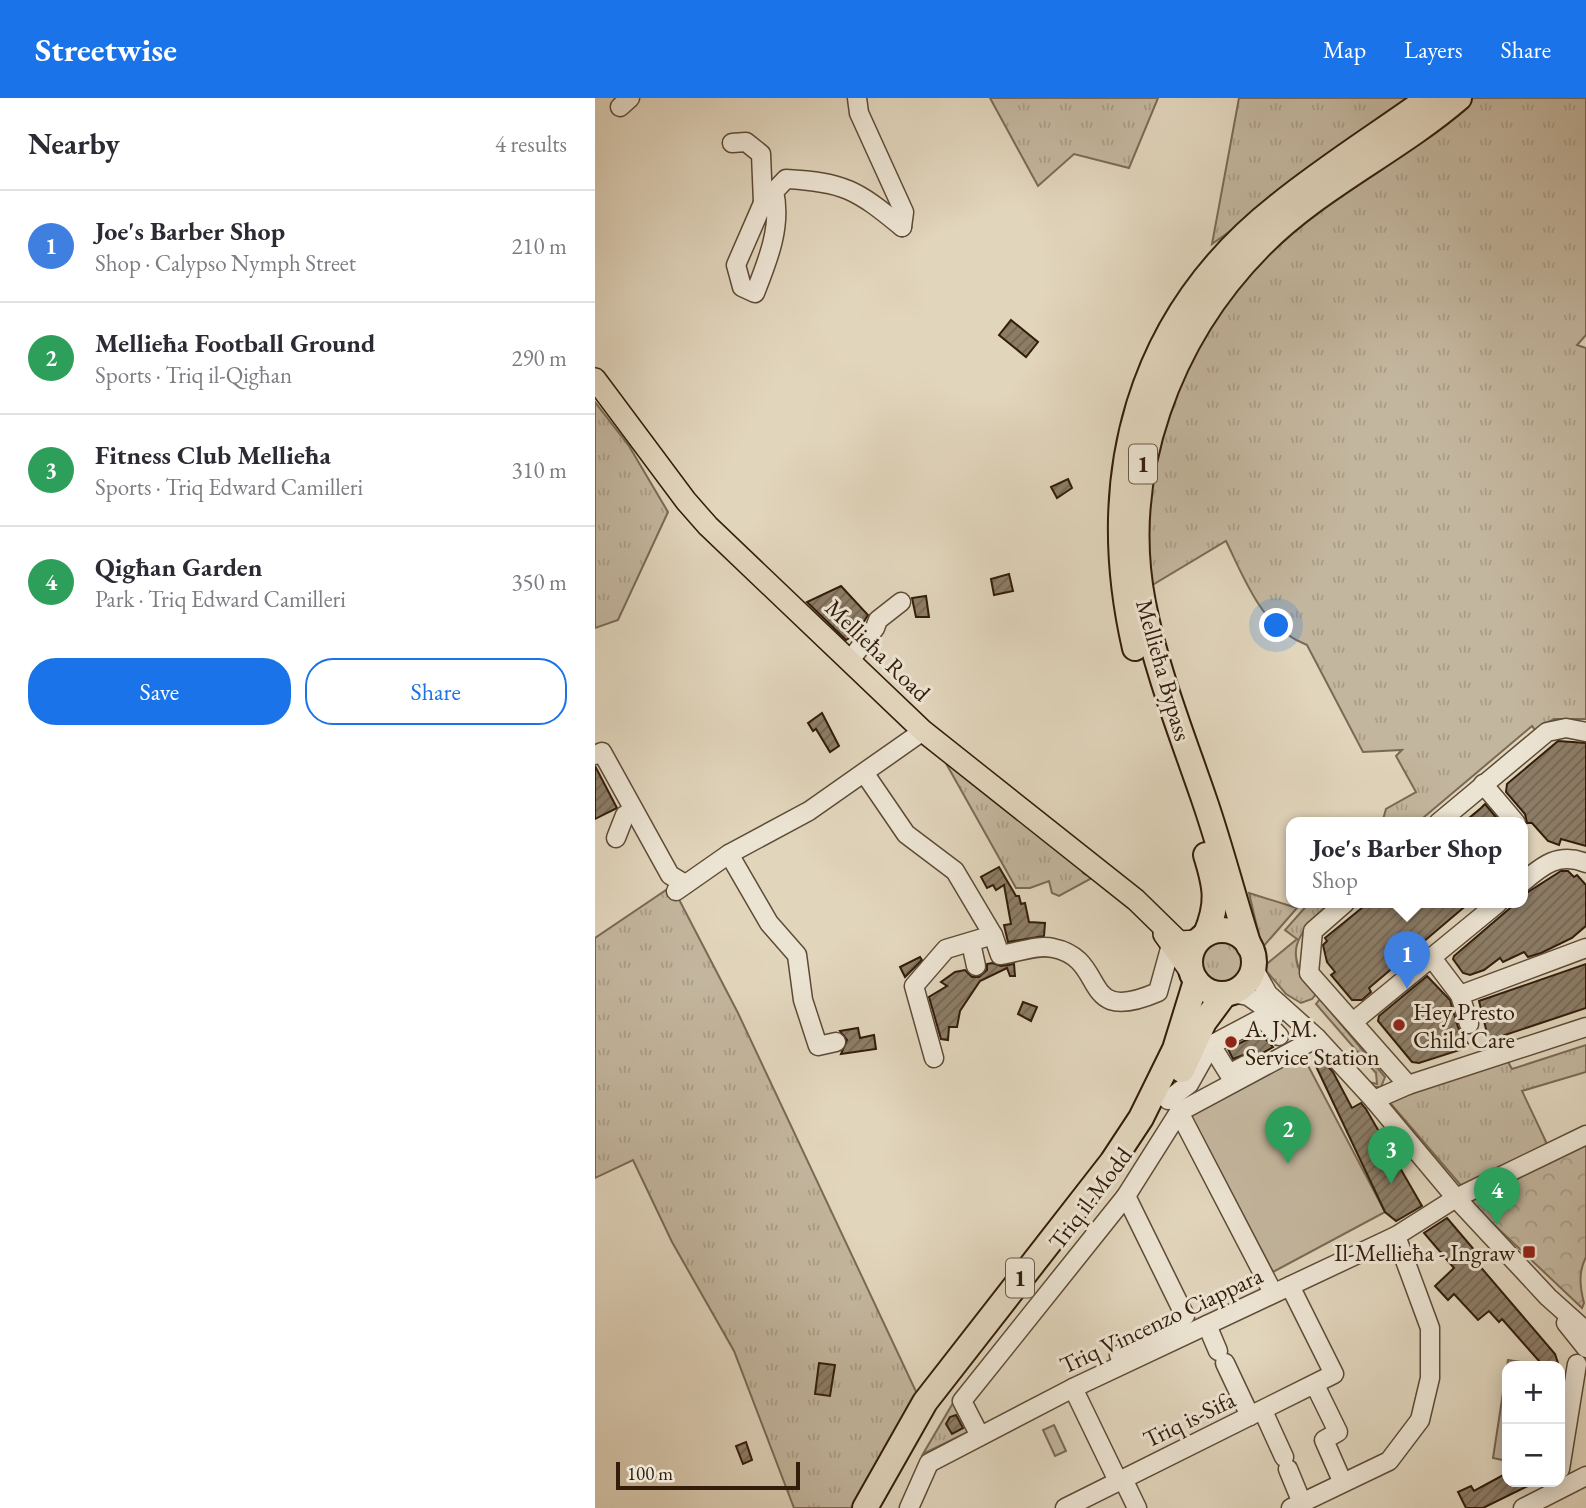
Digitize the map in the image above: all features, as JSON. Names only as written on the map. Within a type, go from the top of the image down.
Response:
[{"type":"highway","name":"Mellieħa Bypass","points":[[1202,938],[1216,910],[1213,878],[1136,653],[1124,600],[1120,554],[1122,478],[1126,449],[1142,394],[1160,352],[1209,275],[1277,207],[1429,98]]},
{"type":"highway","name":"Mellieħa Bypass","points":[[1251,957],[1223,853],[1153,649],[1142,600],[1139,565],[1139,479],[1165,391],[1198,323],[1224,286],[1260,245],[1292,217],[1459,98]]},
{"type":"highway","points":[[1219,930],[1230,932],[1251,957],[1248,980],[1228,994],[1204,990],[1193,977],[1190,961],[1202,938],[1219,930]]},
{"type":"highway","name":"1","points":[[865,1508],[925,1402],[1112,1162],[1141,1118],[1175,1049],[1193,977]]},
{"type":"highway","name":"1","points":[[882,1508],[909,1455],[978,1351],[1111,1187],[1153,1127],[1173,1106],[1204,1022],[1228,994]]},
{"type":"main road","name":"Mellieħa Road","points":[[595,379],[686,501],[709,526],[851,659],[923,731],[1136,901],[1159,926],[1179,942],[1202,938]]},
{"type":"main road","name":"Mellieħa Road","points":[[1159,926],[1193,977]]},
{"type":"street","points":[[733,143],[746,142],[761,154],[768,197],[786,179],[829,181],[867,198],[902,227],[904,212],[858,106],[842,98]]},
{"type":"street","points":[[851,659],[878,620],[901,602]]},
{"type":"street","points":[[1445,817],[1546,732],[1566,727],[1586,732]]},
{"type":"street","points":[[595,755],[602,752],[622,821],[681,888],[729,854],[809,811],[923,731]]},
{"type":"street","points":[[865,774],[907,834],[955,871],[993,935],[1000,955],[1041,946],[1072,955],[1080,961],[1103,996],[1126,1003],[1158,992],[1171,945]]},
{"type":"street","points":[[1483,784],[1511,817]]},
{"type":"street","points":[[729,854],[769,922],[797,956],[803,1000],[818,1046],[837,1042]]},
{"type":"street","points":[[1528,879],[1548,862],[1571,857],[1586,863]]},
{"type":"street","points":[[1339,908],[1313,931],[1309,973],[1408,1085]]},
{"type":"street","points":[[1353,1022],[1492,908]]},
{"type":"street","points":[[924,959],[993,935]]},
{"type":"street","points":[[971,943],[976,966]]},
{"type":"street","points":[[1460,995],[1586,948]]},
{"type":"street","points":[[934,1058],[914,986],[946,950]]},
{"type":"street","points":[[1251,957],[1268,993],[1317,1038],[1374,1100],[1455,1198],[1548,1297],[1586,1331]]},
{"type":"street","points":[[1432,958],[1460,995],[1469,1024]]},
{"type":"street","points":[[1228,994],[1258,1001],[1287,1034]]},
{"type":"street","points":[[1269,1284],[1173,1106],[1211,1045],[1262,1018],[1287,1034],[1317,1038]]},
{"type":"street","points":[[1374,1100],[1408,1085],[1586,1027]]},
{"type":"street","points":[[1211,1045],[1229,1074],[1280,1048],[1287,1034]]},
{"type":"street","name":"Triq il-Modd","points":[[980,1436],[962,1401],[1126,1196],[1173,1106],[1317,1038]]},
{"type":"street","name":"Triq Vincenzo Ciappara","points":[[909,1508],[929,1463],[1073,1388],[1396,1236],[1455,1198],[1586,1135]]},
{"type":"street","points":[[1113,1359],[1185,1316],[1126,1196]]},
{"type":"street","points":[[1207,1325],[1222,1357],[1286,1463],[1297,1505],[1342,1481],[1389,1461],[1420,1420],[1427,1404],[1433,1349],[1430,1328],[1396,1236]]},
{"type":"street","name":"Triq is-Sifa","points":[[1065,1508],[1093,1502],[1121,1480],[1334,1374],[1290,1286]]},
{"type":"street","points":[[1548,1297],[1586,1348]]},
{"type":"street","points":[[1565,1438],[1577,1364]]},
{"type":"street","points":[[1315,1385],[1338,1432],[1324,1440],[1342,1481]]},
{"type":"street","points":[[1073,1388],[1136,1508]]},
{"type":"street","points":[[1524,1508],[1586,1476]]},
{"type":"green space","points":[[990,98],[1158,98],[1129,168],[1074,154],[1038,186]]},
{"type":"green space","points":[[1239,98],[1422,98],[1390,117],[1212,244]]},
{"type":"green space","points":[[1473,98],[1586,98],[1586,335],[1577,345],[1586,348],[1586,719],[1554,719],[1535,730],[1532,726],[1424,817],[1384,817],[1386,809],[1416,792],[1396,756],[1402,750],[1363,752],[1307,645],[1291,637],[1267,615],[1257,602],[1226,541],[1149,587],[1147,539],[1152,460],[1180,376],[1229,292],[1298,222],[1446,125]]},
{"type":"green space","points":[[595,402],[629,446],[668,512],[618,620],[595,628]]},
{"type":"green space","points":[[943,758],[1092,878],[1059,896],[1052,893],[1049,881],[1030,888],[1016,888]]},
{"type":"green space","points":[[672,886],[738,1013],[919,1398],[861,1508],[794,1508],[734,1351],[672,1242],[633,1160],[595,1178],[595,938]]},
{"type":"green space","points":[[1249,893],[1286,905],[1286,908],[1297,908],[1262,948]]},
{"type":"green space","points":[[1305,908],[1325,908],[1308,925],[1297,946],[1299,967],[1316,994],[1312,999],[1301,1003],[1286,994],[1263,967],[1297,939],[1285,930]]},
{"type":"green space","points":[[1220,937],[1237,944],[1244,961],[1237,978],[1220,985],[1203,978],[1196,961],[1203,944]]},
{"type":"green space","points":[[1320,999],[1385,1077],[1381,1087],[1373,1087],[1369,1082],[1377,1084],[1376,1073],[1316,1004]]},
{"type":"green space","points":[[1586,1045],[1586,1072],[1522,1091],[1549,1148],[1464,1189],[1391,1104],[1391,1100],[1507,1060],[1512,1069]]},
{"type":"green space","points":[[1303,1056],[1385,1212],[1273,1272],[1191,1116]]},
{"type":"green space","points":[[1586,1144],[1586,1257],[1581,1274],[1584,1303],[1582,1308],[1469,1201]]},
{"type":"green space","points":[[1502,1400],[1502,1460],[1493,1458]]},
{"type":"green space","points":[[953,1403],[961,1408],[972,1430],[923,1454]]},
{"type":"green space","points":[[1054,1425],[1066,1451],[1055,1456],[1043,1430]]},
{"type":"building","points":[[1011,320],[1038,342],[1026,357],[999,335]]},
{"type":"building","points":[[1068,479],[1072,488],[1057,498],[1051,487]]},
{"type":"building","points":[[1009,574],[1013,591],[994,595],[991,579]]},
{"type":"building","points":[[841,586],[868,615],[856,634],[846,640],[807,602]]},
{"type":"building","points":[[926,596],[929,617],[916,617],[912,598]]},
{"type":"building","points":[[822,713],[839,746],[830,752],[816,729],[813,731],[808,723]]},
{"type":"building","points":[[1558,741],[1586,743],[1586,846],[1561,839],[1559,845],[1548,841],[1532,823],[1528,823],[1528,817],[1506,792],[1507,784]]},
{"type":"building","points":[[595,766],[617,808],[595,819]]},
{"type":"building","points":[[1485,804],[1496,817],[1470,817]]},
{"type":"building","points":[[999,867],[1016,896],[1019,896],[1021,904],[1025,903],[1029,922],[1045,923],[1044,936],[1008,942],[1004,925],[1011,924],[1004,885],[996,890],[993,885],[987,888],[981,877]]},
{"type":"building","points":[[1561,871],[1568,871],[1574,877],[1577,875],[1586,885],[1586,926],[1572,938],[1541,953],[1528,957],[1524,952],[1503,962],[1500,958],[1484,970],[1470,975],[1463,973],[1453,959],[1454,956],[1510,908],[1528,908],[1528,892]]},
{"type":"building","points":[[1362,908],[1463,908],[1369,988],[1371,992],[1362,1000],[1352,1000],[1331,975],[1335,972],[1327,962],[1323,945],[1327,941],[1325,938]]},
{"type":"building","points":[[920,957],[922,960],[905,977],[900,967]]},
{"type":"building","points":[[987,964],[1001,966],[1014,964],[1015,976],[1010,976],[1007,968],[980,981],[960,1011],[957,1027],[949,1027],[948,1040],[941,1039],[929,997],[947,986],[941,982],[955,972],[965,970],[972,977],[979,977],[987,970]]},
{"type":"building","points":[[1586,964],[1586,1008],[1493,1039],[1488,1037],[1479,1001]]},
{"type":"building","points":[[1427,976],[1450,1000],[1458,1027],[1468,1044],[1466,1048],[1419,1063],[1412,1062],[1378,1021],[1379,1016]]},
{"type":"building","points":[[1023,1002],[1037,1007],[1031,1021],[1018,1014]]},
{"type":"building","points":[[858,1028],[860,1038],[874,1035],[876,1049],[841,1054],[847,1040],[840,1031]]},
{"type":"building","points":[[1260,1033],[1273,1047],[1254,1058],[1246,1054],[1233,1059],[1228,1049]]},
{"type":"building","points":[[1321,1059],[1333,1072],[1352,1108],[1361,1103],[1366,1109],[1422,1206],[1396,1221],[1385,1212],[1314,1062]]},
{"type":"building","points":[[1447,1218],[1482,1259],[1478,1264],[1555,1354],[1557,1361],[1539,1361],[1502,1319],[1499,1322],[1489,1311],[1478,1320],[1454,1294],[1448,1300],[1435,1286],[1454,1268],[1424,1233]]},
{"type":"building","points":[[819,1363],[835,1365],[830,1396],[815,1394]]},
{"type":"building","points":[[956,1415],[963,1428],[952,1434],[946,1424],[950,1417]]},
{"type":"building","points":[[746,1442],[752,1460],[743,1464],[736,1446]]},
{"type":"building","points":[[1502,1476],[1502,1487],[1526,1487],[1483,1508],[1466,1508],[1458,1492],[1471,1486],[1474,1491]]},
{"type":"place","name":"Joe's Barber Shop","points":[[1407,989]]},
{"type":"place","name":"Hey Presto Child Care","points":[[1399,1025]]},
{"type":"place","name":"A. J. M. Service Station","points":[[1231,1042]]},
{"type":"place","name":"Mellieħa Football Ground","points":[[1288,1164]]},
{"type":"place","name":"Fitness Club Mellieħa","points":[[1391,1184]]},
{"type":"place","name":"Qigħan Garden","points":[[1497,1225]]},
{"type":"place","name":"Il-Mellieħa - Ingraw","points":[[1529,1252]]}]
